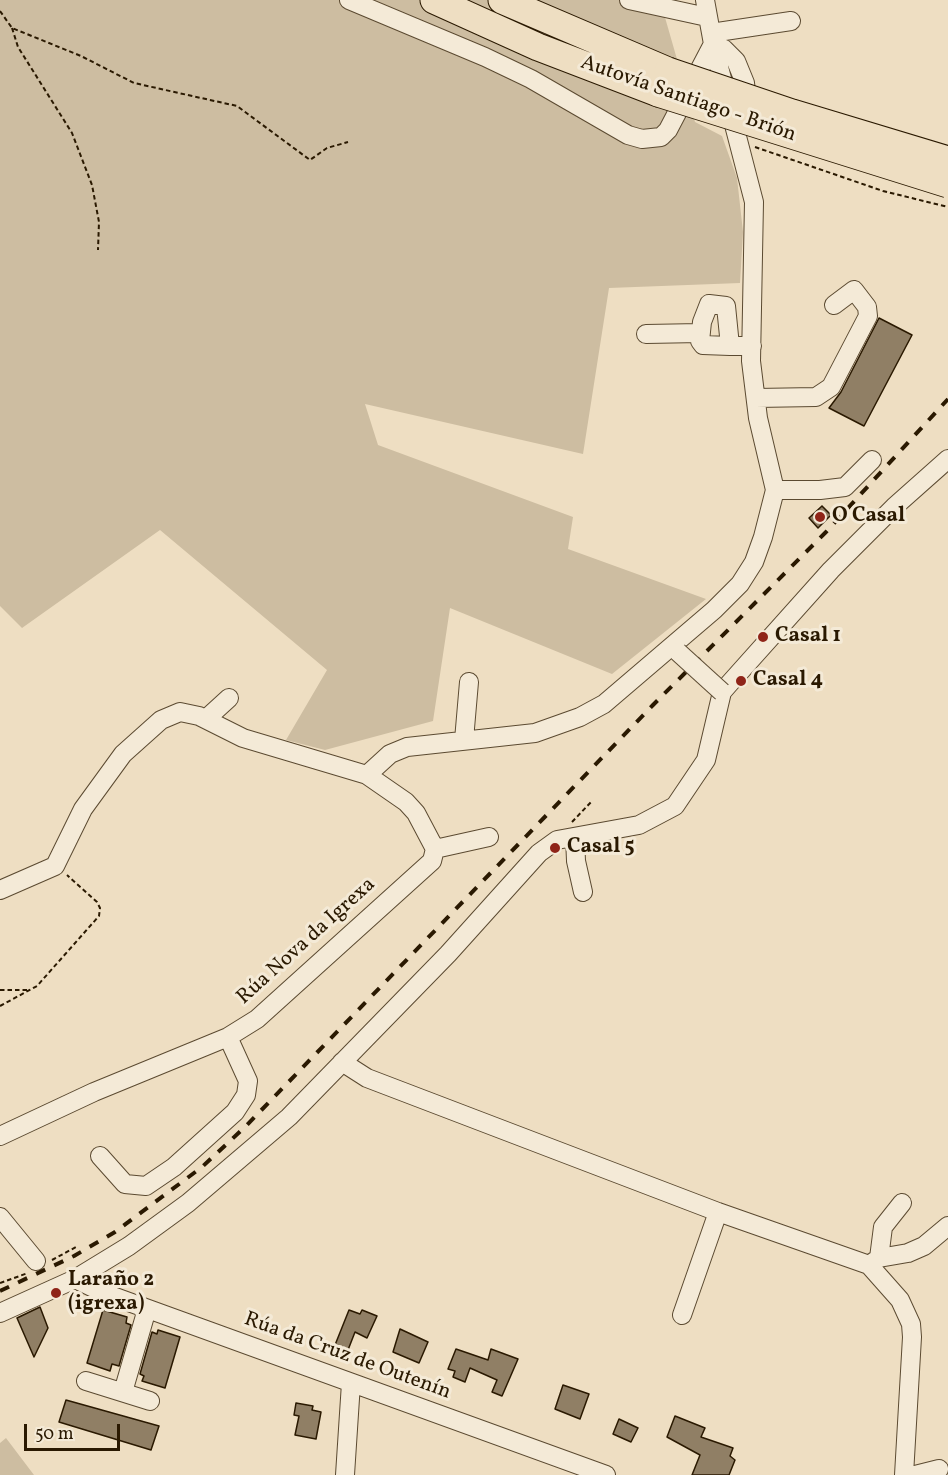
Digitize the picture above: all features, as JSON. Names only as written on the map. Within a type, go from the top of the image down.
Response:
[{"type":"highway","name":"Autovía Santiago - Brión","points":[[434,0],[538,47],[663,82],[804,116],[948,160]]},
{"type":"highway","name":"Autovía Santiago - Brión","points":[[502,0],[663,82],[948,184]]},
{"type":"street","points":[[349,0],[485,57],[531,79],[628,135],[642,139],[661,137],[668,130],[709,24]]},
{"type":"street","points":[[629,0],[709,24],[791,21]]},
{"type":"street","points":[[367,775],[390,754],[406,747],[535,733],[580,717],[604,704],[675,649],[740,584],[754,562],[775,490],[756,398],[752,346],[754,202],[744,148],[728,98],[709,24]]},
{"type":"street","points":[[709,24],[724,49],[736,61],[745,83],[750,135],[744,148]]},
{"type":"street","points":[[756,398],[816,397],[831,387],[868,316],[867,307],[854,290],[834,305]]},
{"type":"street","points":[[730,346],[726,306],[709,304],[700,333],[700,341],[703,345],[730,346],[752,346]]},
{"type":"street","points":[[646,334],[700,333]]},
{"type":"street","points":[[0,1312],[75,1278],[129,1246],[188,1203],[289,1118],[448,954],[539,853],[557,840],[639,825],[675,806],[706,760],[713,739],[722,692],[831,570],[894,507],[948,459]]},
{"type":"street","points":[[775,490],[820,490],[845,487],[872,460]]},
{"type":"street","points":[[675,649],[722,692]]},
{"type":"street","points":[[464,740],[469,682]]},
{"type":"street","points":[[206,719],[229,698]]},
{"type":"street","points":[[0,890],[55,866],[83,809],[123,754],[160,720],[174,713],[185,712],[206,719],[243,738],[367,775],[406,802],[416,813],[435,849],[489,837]]},
{"type":"street","points":[[575,837],[576,861],[583,892]]},
{"type":"street","name":"Rúa Nova da Igrexa","points":[[0,1136],[94,1092],[228,1037],[269,1010],[432,861],[435,849]]},
{"type":"street","points":[[100,1156],[126,1184],[146,1186],[174,1167],[235,1112],[246,1095],[248,1082],[228,1037]]},
{"type":"street","points":[[342,1062],[367,1078],[718,1212],[874,1262],[924,1246],[948,1226]]},
{"type":"street","points":[[902,1203],[883,1227],[874,1262],[900,1300],[911,1324],[904,1475]]},
{"type":"street","points":[[682,1315],[718,1212]]},
{"type":"street","points":[[0,1217],[31,1267]]},
{"type":"street","name":"Rúa da Cruz de Outenín","points":[[75,1278],[147,1309],[606,1475]]},
{"type":"street","points":[[123,1392],[147,1309]]},
{"type":"street","points":[[86,1381],[150,1401]]},
{"type":"street","points":[[345,1475],[351,1383]]},
{"type":"street","points":[[915,1475],[939,1469]]},
{"type":"path","points":[[0,11],[12,28],[18,47],[72,133],[92,185],[99,222],[98,250]]},
{"type":"path","points":[[12,28],[81,56],[134,83],[237,106],[310,160],[327,148],[348,142]]},
{"type":"path","points":[[744,148],[768,150],[884,191],[948,207]]},
{"type":"path","points":[[0,1006],[32,989],[95,923],[100,908],[97,902],[55,866]]},
{"type":"path","points":[[0,990],[32,989]]},
{"type":"path","points":[[0,1283],[31,1267]]},
{"type":"shaded area","points":[[0,0],[660,0],[695,122],[722,136],[737,178],[743,232],[740,283],[609,288],[583,454],[365,404],[378,445],[573,517],[568,549],[706,599],[612,674],[450,608],[433,721],[325,750],[286,740],[327,670],[160,530],[22,628],[0,606]]},
{"type":"shaded area","points":[[6,1438],[34,1475],[0,1475],[0,1443]]},
{"type":"building","points":[[879,318],[912,335],[864,426],[829,408],[841,392]]},
{"type":"building","name":"O Casal","points":[[822,506],[831,515],[818,528],[809,518]]},
{"type":"building","points":[[40,1307],[48,1328],[34,1357],[17,1318]]},
{"type":"building","points":[[103,1310],[127,1317],[126,1323],[131,1325],[119,1366],[112,1364],[110,1371],[87,1363]]},
{"type":"building","points":[[349,1310],[360,1314],[362,1310],[377,1316],[367,1338],[355,1332],[348,1350],[335,1345]]},
{"type":"building","points":[[400,1329],[428,1342],[419,1363],[393,1352]]},
{"type":"building","points":[[158,1330],[180,1337],[165,1388],[142,1381],[144,1376],[140,1374],[152,1332],[157,1334]]},
{"type":"building","points":[[456,1349],[488,1360],[491,1349],[518,1359],[502,1396],[492,1392],[497,1380],[470,1368],[465,1382],[453,1377],[455,1371],[448,1369]]},
{"type":"building","points":[[563,1385],[589,1394],[580,1419],[555,1409]]},
{"type":"building","points":[[66,1400],[159,1426],[151,1450],[59,1422]]},
{"type":"building","points":[[296,1403],[313,1406],[312,1410],[321,1412],[316,1439],[295,1435],[299,1416],[294,1415]]},
{"type":"building","points":[[675,1416],[705,1428],[701,1437],[733,1448],[730,1456],[735,1460],[729,1475],[692,1475],[700,1455],[667,1437]]},
{"type":"building","points":[[619,1419],[638,1428],[631,1442],[613,1434]]},
{"type":"railway","points":[[0,1291],[74,1256],[115,1232],[202,1167],[246,1126],[653,705],[826,532],[948,399]]},
{"type":"place","name":"O Casal","points":[[820,517]]},
{"type":"place","name":"Casal 1","points":[[763,637]]},
{"type":"place","name":"Casal 4","points":[[741,681]]},
{"type":"place","name":"Casal 5","points":[[555,848]]},
{"type":"place","name":"Laraño 2 (igrexa)","points":[[56,1293]]}]
